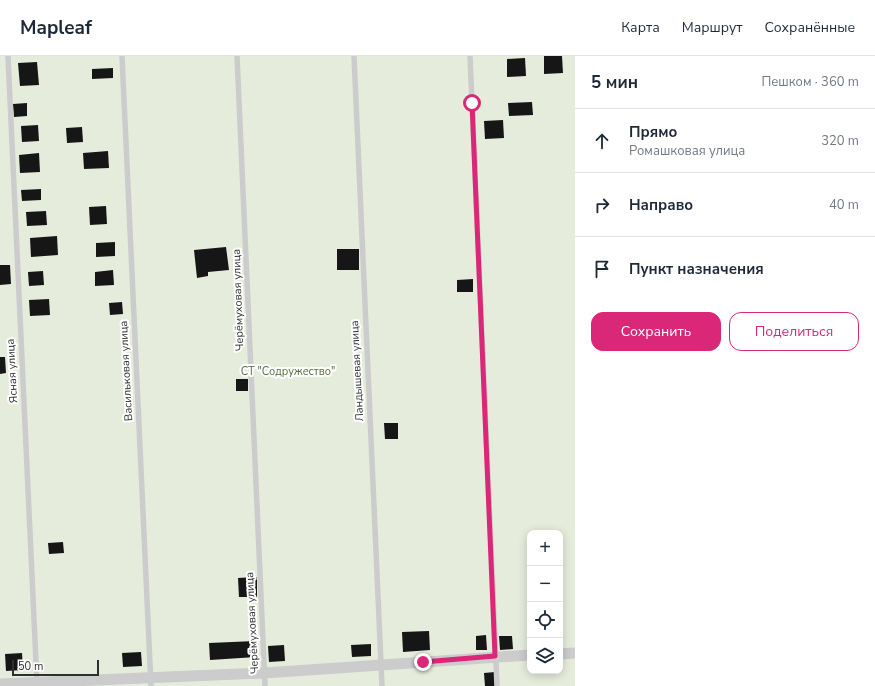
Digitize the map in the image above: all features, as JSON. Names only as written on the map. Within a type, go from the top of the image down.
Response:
[{"type":"street","points":[[563,654],[575,653]]},
{"type":"street","points":[[0,684],[151,682],[495,656],[527,655]]},
{"type":"lane","name":"Ясная улица","points":[[8,56],[37,684]]},
{"type":"lane","name":"Васильковая улица","points":[[122,56],[151,682]]},
{"type":"lane","name":"Черёмуховая улица","points":[[238,56],[265,686]]},
{"type":"lane","name":"Ландышевая улица","points":[[354,56],[382,686]]},
{"type":"lane","points":[[470,56],[497,686]]},
{"type":"green space","name":"СТ \"Содружество\"","points":[[0,56],[575,56],[575,686],[0,686]]},
{"type":"building","points":[[544,56],[562,56],[563,73],[544,74]]},
{"type":"building","points":[[525,58],[526,76],[507,77],[507,59]]},
{"type":"building","points":[[37,62],[39,85],[20,86],[18,63]]},
{"type":"building","points":[[113,68],[113,78],[92,79],[92,69]]},
{"type":"building","points":[[532,102],[533,115],[509,116],[508,103]]},
{"type":"building","points":[[27,103],[27,116],[14,117],[13,104]]},
{"type":"building","points":[[503,120],[504,138],[485,139],[484,121]]},
{"type":"building","points":[[38,125],[39,141],[22,142],[21,126]]},
{"type":"building","points":[[82,127],[83,142],[67,143],[66,128]]},
{"type":"building","points":[[108,151],[109,168],[84,169],[83,153]]},
{"type":"building","points":[[39,153],[40,172],[20,173],[19,155]]},
{"type":"building","points":[[41,189],[41,200],[22,201],[21,190]]},
{"type":"building","points":[[106,206],[107,224],[90,225],[89,207]]},
{"type":"building","points":[[46,211],[47,225],[27,226],[26,212]]},
{"type":"building","points":[[57,236],[58,255],[31,257],[30,238]]},
{"type":"building","points":[[115,242],[115,256],[96,257],[96,243]]},
{"type":"building","points":[[226,247],[229,270],[208,272],[208,276],[197,278],[194,250]]},
{"type":"building","points":[[337,249],[359,249],[359,270],[337,270]]},
{"type":"building","points":[[0,265],[10,265],[11,284],[0,285]]},
{"type":"building","points":[[113,270],[114,285],[95,286],[95,272]]},
{"type":"building","points":[[43,271],[44,285],[29,286],[28,272]]},
{"type":"building","points":[[473,279],[473,292],[457,292],[457,280]]},
{"type":"building","points":[[49,299],[50,315],[30,316],[29,300]]},
{"type":"building","points":[[122,302],[123,314],[110,315],[109,303]]},
{"type":"building","points":[[0,357],[5,357],[6,373],[0,374]]},
{"type":"building","points":[[236,379],[248,379],[248,391],[236,391]]},
{"type":"building","points":[[384,423],[398,423],[398,439],[385,439]]},
{"type":"building","points":[[63,542],[64,553],[49,554],[48,543]]},
{"type":"building","points":[[257,577],[257,597],[239,597],[238,578]]},
{"type":"building","points":[[429,631],[430,650],[403,652],[402,632]]},
{"type":"building","points":[[486,635],[487,650],[476,650],[476,636]]},
{"type":"building","points":[[499,636],[512,636],[513,649],[500,650]]},
{"type":"building","points":[[255,641],[256,657],[210,660],[209,643]]},
{"type":"building","points":[[371,644],[371,656],[352,657],[351,645]]},
{"type":"building","points":[[284,645],[285,661],[269,662],[268,646]]},
{"type":"building","points":[[141,652],[142,666],[123,667],[122,653]]},
{"type":"building","points":[[22,653],[23,670],[6,671],[5,654]]},
{"type":"building","points":[[495,672],[496,686],[485,686],[484,673]]},
{"type":"route","points":[[423,662],[495,656],[472,103]]}]
